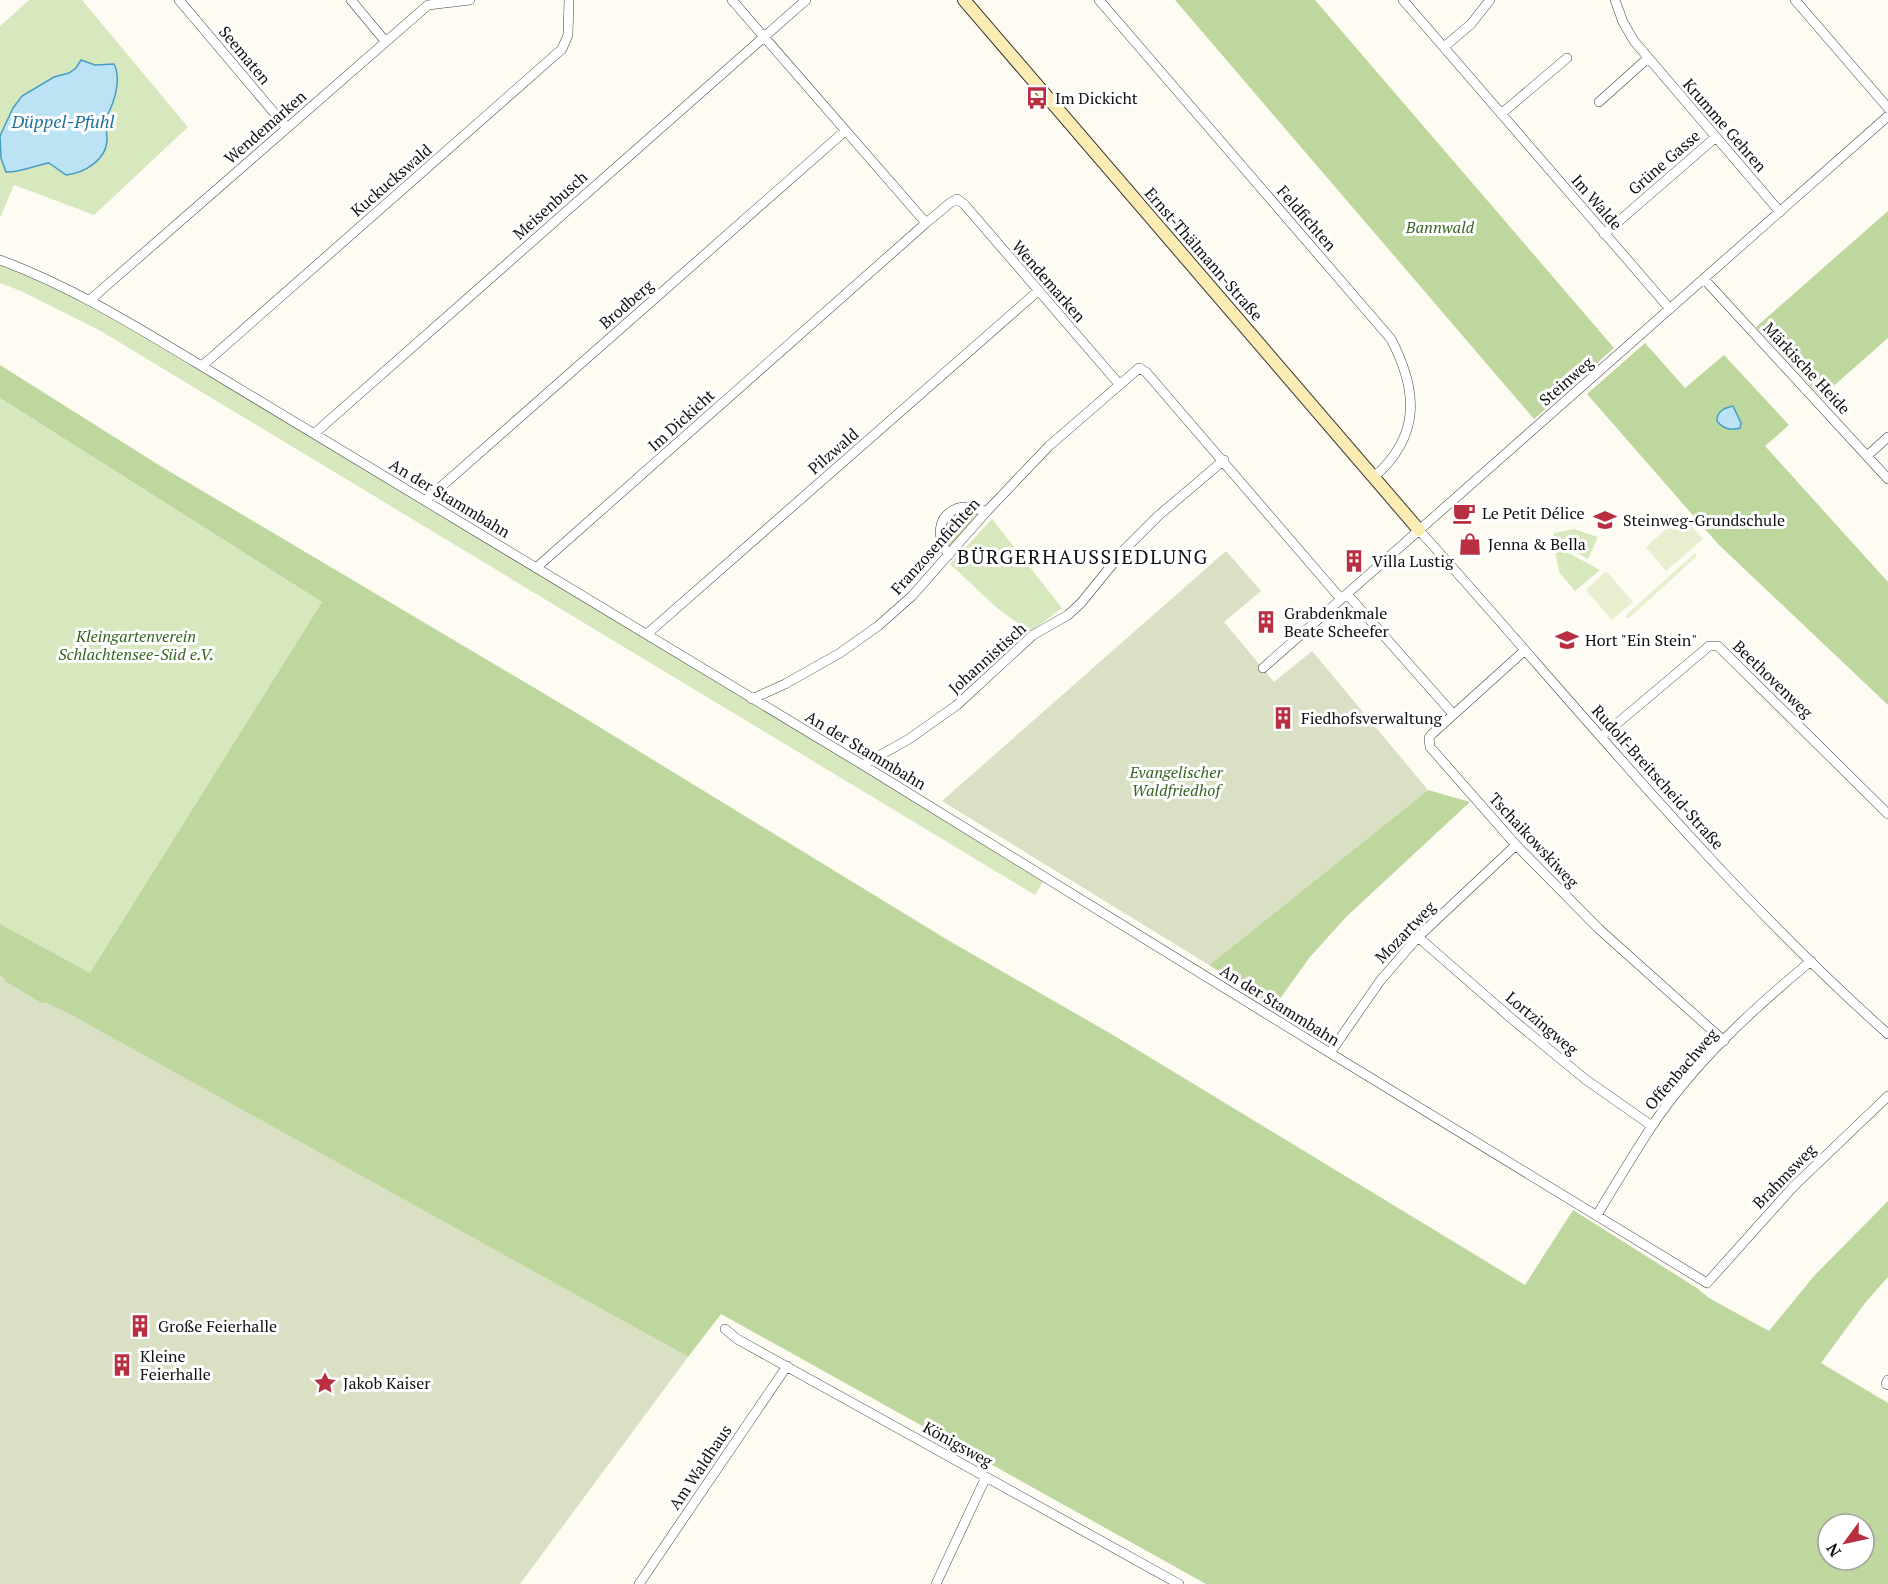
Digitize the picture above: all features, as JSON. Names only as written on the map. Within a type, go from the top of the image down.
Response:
[{"type":"street","name":"Seematen","points":[[179,0],[287,128]]},
{"type":"street","points":[[351,0],[386,40]]},
{"type":"street","name":"Wendemarken","points":[[90,300],[428,5],[435,2],[470,0]]},
{"type":"street","name":"Kuckuckswald","points":[[202,366],[562,49],[568,34],[569,0]]},
{"type":"street","points":[[732,0],[926,223]]},
{"type":"street","name":"Meisenbusch","points":[[315,434],[806,0]]},
{"type":"street","name":"Ernst-Thälmann-Straße","points":[[964,0],[1419,530]]},
{"type":"street","name":"Feldfichten","points":[[1099,0],[1391,339],[1400,356],[1408,381],[1410,420],[1397,453],[1374,477]]},
{"type":"street","name":"Im Walde","points":[[1403,0],[1670,309]]},
{"type":"street","points":[[1444,47],[1471,24],[1490,0]]},
{"type":"street","name":"Krumme Gehren","points":[[1615,0],[1623,22],[1648,58],[1780,212]]},
{"type":"street","points":[[1795,0],[1888,108]]},
{"type":"street","points":[[1501,114],[1566,58]]},
{"type":"street","points":[[1599,102],[1648,58]]},
{"type":"street","name":"Steinweg","points":[[1263,668],[1888,116]]},
{"type":"street","name":"Brodberg","points":[[426,500],[845,130]]},
{"type":"street","name":"Grüne Gasse","points":[[1604,234],[1716,137]]},
{"type":"street","name":"Wendemarken","points":[[926,223],[957,199],[964,204],[1119,384]]},
{"type":"street","name":"Im Dickicht","points":[[536,568],[926,223]]},
{"type":"street","name":"An der Stammbahn","points":[[0,260],[46,278],[90,300],[426,500],[863,765],[1707,1283]]},
{"type":"street","name":"Märkische Heide","points":[[1704,279],[1888,478]]},
{"type":"street","name":"Pilzwald","points":[[647,634],[1038,291]]},
{"type":"street","points":[[1119,384],[1133,371],[1142,369],[1344,596],[1454,714]]},
{"type":"street","name":"Franzosenfichten","points":[[752,699],[785,684],[840,653],[878,626],[912,596],[987,511],[1049,446],[1119,384]]},
{"type":"street","points":[[1867,456],[1888,437]]},
{"type":"street","name":"Johannistisch","points":[[863,765],[909,739],[957,705],[1033,635],[1068,615],[1081,603],[1124,550],[1158,516],[1224,460]]},
{"type":"street","points":[[950,555],[942,546],[939,538],[940,527],[944,519],[959,508],[969,507],[987,511]]},
{"type":"street","name":"Rudolf-Breitscheid-Straße","points":[[1419,530],[1601,737],[1754,904],[1888,1034]]},
{"type":"street","name":"Beethovenweg","points":[[1601,737],[1708,646],[1718,646],[1888,814]]},
{"type":"street","name":"Tschaikowskiweg","points":[[1524,651],[1432,734],[1429,738],[1430,747],[1516,845],[1599,929],[1724,1041]]},
{"type":"street","name":"Mozartweg","points":[[1330,1053],[1380,981],[1418,937],[1516,845]]},
{"type":"street","name":"Lortzingweg","points":[[1418,937],[1576,1071],[1652,1126]]},
{"type":"street","name":"Offenbachweg","points":[[1597,1215],[1652,1126],[1688,1080],[1776,990],[1811,961]]},
{"type":"street","name":"Brahmsweg","points":[[1707,1283],[1794,1186],[1888,1096]]},
{"type":"street","name":"Königsweg","points":[[725,1329],[737,1339],[1179,1584]]},
{"type":"street","name":"Am Waldhaus","points":[[639,1584],[787,1366]]},
{"type":"street","points":[[936,1584],[986,1477]]},
{"type":"green space","points":[[29,0],[82,0],[188,127],[94,215],[14,185],[0,218],[0,26]]},
{"type":"green space","name":"Bannwald","points":[[1175,0],[1315,0],[1614,348],[1534,419]]},
{"type":"green space","points":[[1888,211],[1888,338],[1821,397],[1756,327]]},
{"type":"green space","points":[[0,260],[54,282],[1046,877],[1035,895],[99,330],[0,283]]},
{"type":"green space","points":[[1645,343],[1685,388],[1724,355],[1789,425],[1765,446],[1888,582],[1888,705],[1718,544],[1587,394]]},
{"type":"green space","points":[[0,365],[162,467],[570,709],[946,939],[1113,1035],[1525,1285],[1573,1210],[1697,1288],[1709,1298],[1769,1331],[1814,1276],[1888,1201],[1888,1277],[1865,1303],[1821,1363],[1888,1403],[1888,1584],[1206,1584],[721,1314],[688,1357],[70,1015],[43,1004],[4,981],[4,978],[0,976],[0,924],[90,973],[322,602],[0,398]]},
{"type":"green space","name":"Kleingartenverein Schlachtensee-Süd e.V.","points":[[0,398],[322,602],[90,974],[0,924]]},
{"type":"green space","points":[[968,510],[977,514],[948,549],[943,530],[953,516]]},
{"type":"green space","points":[[1682,515],[1703,539],[1666,571],[1646,547]]},
{"type":"green space","points":[[992,519],[1062,608],[1030,632],[997,608],[950,564]]},
{"type":"green space","points":[[1574,529],[1598,537],[1588,559],[1554,540],[1554,533]]},
{"type":"green space","points":[[1554,545],[1600,570],[1575,591],[1559,572]]},
{"type":"green space","name":"Evangelischer Waldfriedhof","points":[[1226,551],[1261,591],[1224,622],[1274,682],[1312,651],[1428,790],[1209,965],[942,801]]},
{"type":"green space","points":[[1695,553],[1697,556],[1628,619],[1625,616]]},
{"type":"green space","points":[[1606,571],[1633,602],[1612,620],[1586,590]]},
{"type":"green space","points":[[1428,790],[1470,802],[1346,917],[1310,957],[1274,1007],[1209,965]]},
{"type":"green space","points":[[0,976],[5,979],[4,981],[43,1004],[44,1002],[70,1014],[688,1357],[520,1584],[0,1584]]},
{"type":"water","name":"Düppel-Pfuhl","points":[[81,60],[95,65],[114,64],[116,70],[116,91],[106,118],[108,121],[106,146],[99,159],[87,168],[66,175],[49,163],[6,172],[1,158],[0,136],[13,108],[22,96],[54,77],[69,73]]},
{"type":"water","points":[[1733,406],[1741,423],[1740,428],[1724,428],[1717,421],[1718,415],[1722,410]]},
{"type":"place","name":"Im Dickicht","points":[[1037,98]]},
{"type":"place","name":"Le Petit Délice","points":[[1464,513]]},
{"type":"place","name":"Steinweg-Grundschule","points":[[1605,520]]},
{"type":"place","name":"Jenna & Bella","points":[[1470,544]]},
{"type":"place","name":"Villa Lustig","points":[[1354,561]]},
{"type":"place","name":"Grabdenkmale Beate Scheefer","points":[[1266,622]]},
{"type":"place","name":"Hort \"Ein Stein\"","points":[[1567,640]]},
{"type":"place","name":"Fiedhofsverwaltung","points":[[1283,718]]},
{"type":"place","name":"Große Feierhalle","points":[[140,1326]]},
{"type":"place","name":"Kleine Feierhalle","points":[[122,1365]]},
{"type":"place","name":"Jakob Kaiser","points":[[325,1383]]},
{"type":"district","name":"BÜRGERHAUSSIEDLUNG","points":[[1083,557]]}]
